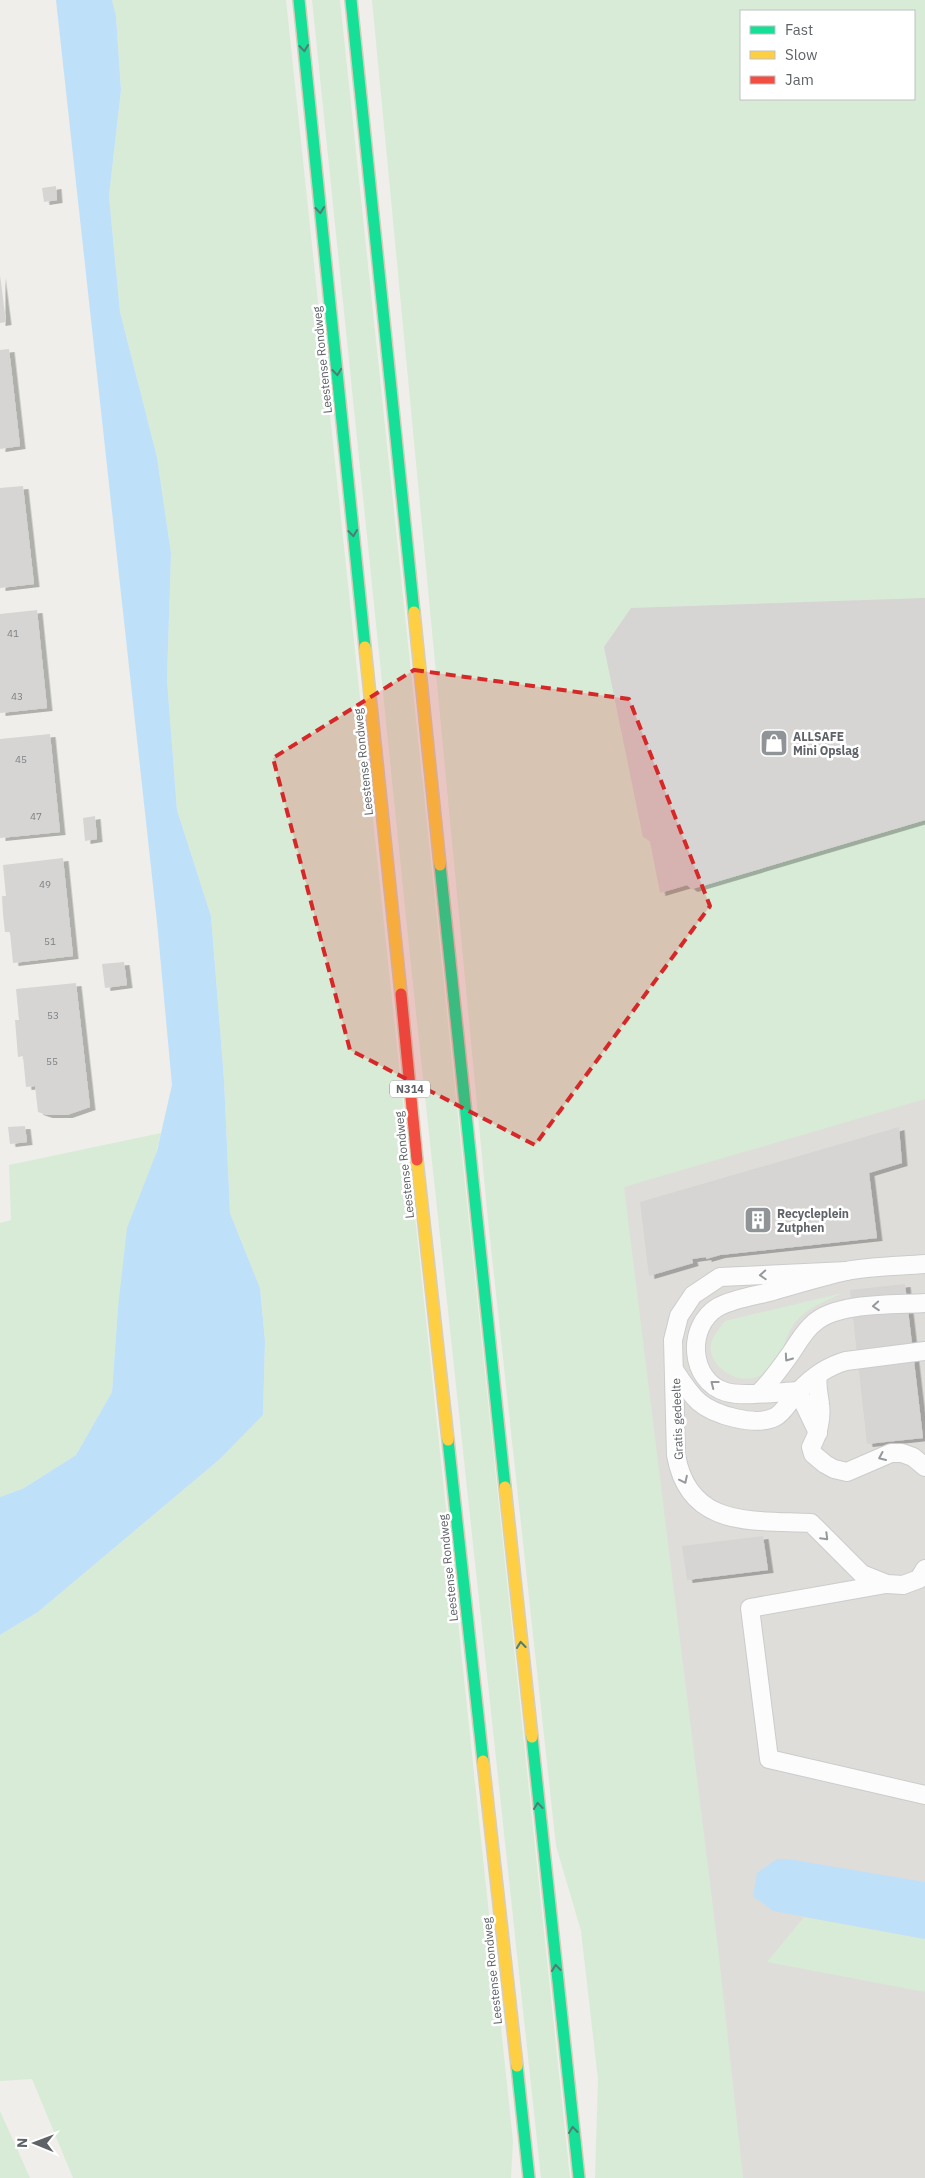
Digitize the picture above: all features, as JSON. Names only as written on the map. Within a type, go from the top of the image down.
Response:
[{"type":"main road","name":"Leestense Rondweg","points":[[299,0],[426,1244],[529,2178]]},
{"type":"main road","points":[[351,0],[478,1238],[579,2178]]},
{"type":"lane","points":[[798,1391],[760,1392],[742,1395],[727,1392],[712,1384],[699,1368],[696,1354],[696,1341],[701,1326],[708,1315],[719,1307],[734,1301],[847,1271],[925,1264]]},
{"type":"lane","name":"Gratis gedeelte","points":[[847,1271],[720,1276],[693,1295],[679,1316],[673,1340],[676,1456],[678,1468],[688,1488],[698,1500],[715,1512],[732,1519],[811,1523],[862,1574],[887,1584],[903,1585],[919,1579],[925,1569]]},
{"type":"lane","points":[[760,1392],[775,1377],[814,1322],[830,1313],[925,1303]]},
{"type":"lane","points":[[675,1371],[687,1389],[699,1402],[710,1410],[741,1420],[760,1421],[776,1417],[798,1391],[835,1364],[925,1351]]},
{"type":"lane","points":[[818,1376],[816,1386],[820,1406],[818,1433],[812,1450],[816,1458],[834,1470],[847,1472],[891,1453],[902,1453],[913,1457],[925,1467]]},
{"type":"lane","points":[[798,1391],[818,1433]]},
{"type":"lane","points":[[887,1584],[750,1608],[769,1759],[925,1795]]},
{"type":"highlighted area","points":[[414,670],[629,699],[710,906],[535,1145],[350,1050],[273,758]]},
{"type":"shaded area","points":[[925,1044],[925,2178],[713,2178],[586,1135]]},
{"type":"green space","points":[[112,0],[286,0],[513,2141],[511,2178],[73,2178],[32,2079],[0,2081],[0,1635],[38,1612],[220,1459],[263,1415],[265,1341],[260,1288],[230,1213],[224,1079],[211,916],[177,810],[167,680],[171,553],[157,457],[120,312],[109,196],[121,90],[116,16]]},
{"type":"green space","points":[[312,0],[340,0],[570,2178],[541,2178],[412,975]]},
{"type":"green space","points":[[372,0],[925,0],[925,1099],[624,1187],[719,1956],[743,2178],[595,2178],[598,2080],[581,1931],[556,1846],[488,1220]]},
{"type":"green space","points":[[161,1133],[118,1308],[112,1392],[76,1455],[24,1488],[0,1497],[0,1223],[11,1220],[9,1165]]},
{"type":"green space","points":[[843,1293],[814,1307],[799,1318],[788,1334],[777,1362],[769,1371],[757,1377],[739,1378],[723,1370],[713,1359],[712,1341],[716,1332],[725,1321]]},
{"type":"green space","points":[[804,1917],[925,1939],[925,1992],[767,1962]]},
{"type":"green space","points":[[0,2111],[30,2178],[0,2178]]},
{"type":"water","points":[[56,0],[112,0],[116,16],[121,90],[109,196],[120,312],[157,457],[171,553],[167,680],[177,810],[211,916],[224,1079],[230,1213],[260,1288],[265,1341],[263,1415],[220,1459],[38,1612],[0,1635],[0,1497],[24,1488],[76,1455],[112,1392],[118,1308],[127,1228],[157,1151],[172,1085],[157,922]]},
{"type":"water","points":[[777,1859],[788,1859],[925,1882],[925,1939],[773,1911],[753,1896],[757,1873]]},
{"type":"building","points":[[56,186],[57,200],[44,202],[42,188]]},
{"type":"building","points":[[0,275],[6,322],[0,323]]},
{"type":"building","points":[[9,349],[20,446],[0,449],[0,350]]},
{"type":"building","points":[[23,486],[34,584],[0,588],[0,488]]},
{"type":"building","name":"ALLSAFE Mini Opslag","points":[[925,598],[925,820],[692,889],[687,885],[660,893],[650,841],[643,837],[604,647],[631,608]]},
{"type":"building","points":[[37,610],[47,708],[0,713],[0,614]]},
{"type":"building","points":[[50,734],[60,832],[0,838],[0,739]]},
{"type":"building","points":[[95,816],[97,839],[85,841],[83,818]]},
{"type":"building","points":[[63,858],[73,956],[13,963],[10,932],[5,932],[3,914],[2,896],[6,896],[3,865]]},
{"type":"building","points":[[124,962],[127,985],[105,988],[102,964]]},
{"type":"building","points":[[76,983],[90,1107],[67,1115],[47,1115],[38,1112],[35,1086],[26,1087],[23,1056],[18,1057],[15,1020],[19,1020],[16,989]]},
{"type":"building","points":[[25,1126],[27,1142],[10,1144],[8,1127]]},
{"type":"building","name":"Recycleplein Zutphen","points":[[899,1127],[902,1163],[869,1173],[877,1238],[720,1255],[706,1259],[706,1257],[692,1259],[693,1263],[649,1276],[640,1202]]},
{"type":"building","points":[[905,1284],[923,1438],[867,1444],[850,1290]]},
{"type":"building","points":[[763,1536],[768,1570],[687,1580],[682,1546]]},
{"type":"traffic: fast","points":[[299,0],[365,647]]},
{"type":"traffic: fast","points":[[351,0],[414,612]]},
{"type":"traffic: fast","points":[[440,865],[505,1487]]},
{"type":"traffic: fast","points":[[448,1440],[483,1761]]},
{"type":"traffic: fast","points":[[532,1737],[579,2178]]},
{"type":"traffic: fast","points":[[517,2066],[529,2178]]},
{"type":"traffic: slow","points":[[414,612],[440,865]]},
{"type":"traffic: slow","points":[[365,647],[401,994]]},
{"type":"traffic: slow","points":[[417,1160],[448,1440]]},
{"type":"traffic: slow","points":[[505,1487],[532,1737]]},
{"type":"traffic: slow","points":[[483,1761],[517,2066]]},
{"type":"traffic: jam","points":[[401,994],[417,1160]]},
{"type":"place","name":"ALLSAFE Mini Opslag","points":[[774,743]]},
{"type":"place","name":"Recycleplein Zutphen","points":[[758,1220]]}]
